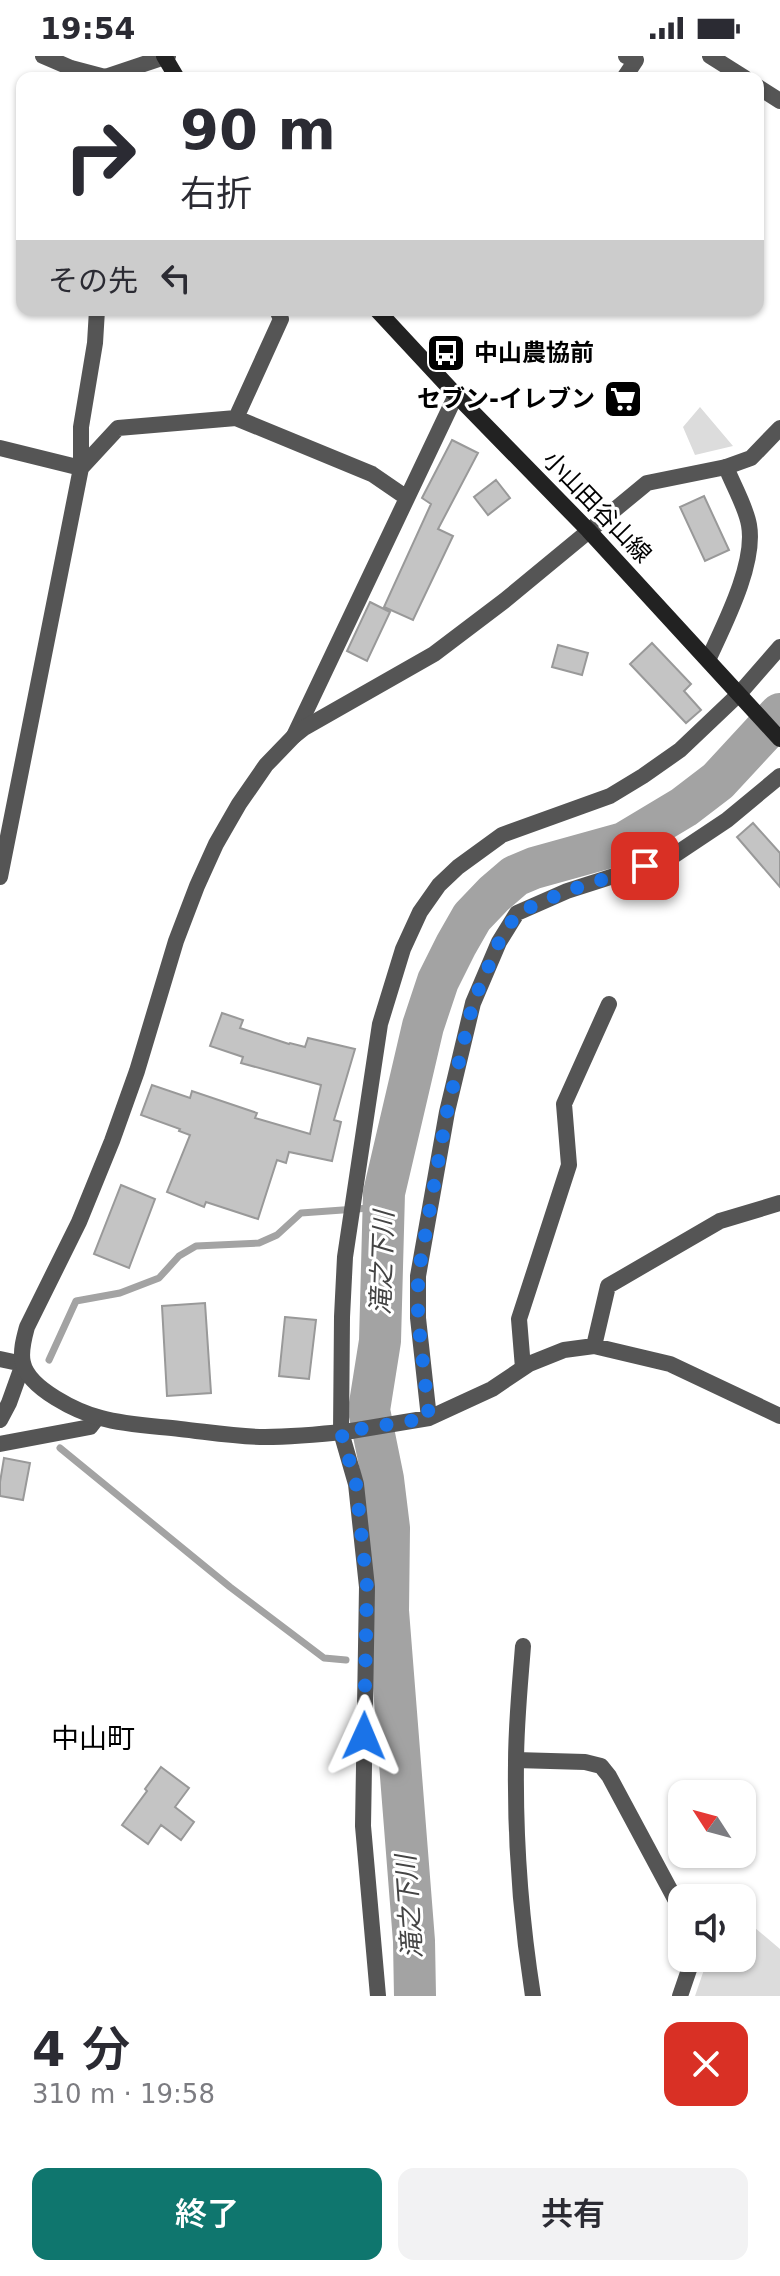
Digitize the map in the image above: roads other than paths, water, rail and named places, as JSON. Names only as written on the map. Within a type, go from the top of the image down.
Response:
[{"type":"main road","name":"小山田谷山線","points":[[383,316],[588,530],[780,739]]},
{"type":"street","points":[[43,56],[86,72]]},
{"type":"street","points":[[626,56],[636,60],[628,72]]},
{"type":"street","points":[[710,56],[735,72]]},
{"type":"street","points":[[120,72],[165,57]]},
{"type":"street","points":[[0,877],[81,468],[81,427],[97,316]]},
{"type":"street","points":[[236,418],[281,319],[280,316]]},
{"type":"street","points":[[294,736],[456,395]]},
{"type":"street","points":[[81,468],[118,428],[236,418],[372,474],[407,498]]},
{"type":"street","points":[[0,1420],[23,1364],[27,1327],[79,1222],[112,1141],[137,1071],[176,941],[197,886],[216,844],[266,765],[294,736],[434,654],[504,601],[647,483],[726,467],[751,458],[780,428]]},
{"type":"street","points":[[0,448],[81,468]]},
{"type":"street","points":[[708,660],[739,590],[750,544],[749,524],[726,467]]},
{"type":"street","points":[[378,1996],[363,1826],[367,1587],[356,1484],[346,1431],[342,1317],[345,1257],[380,1024],[403,949],[420,912],[439,885],[458,867],[502,835],[610,796],[643,776],[680,750],[742,698],[780,647]]},
{"type":"street","points":[[421,1419],[418,1276],[453,1085],[473,1003],[499,942],[517,913],[567,891],[670,858],[727,820],[780,776]]},
{"type":"street","points":[[523,1368],[519,1319],[569,1165],[564,1104],[609,1004]]},
{"type":"street","points":[[594,1346],[608,1286],[720,1221],[780,1203]]},
{"type":"street","points":[[23,1364],[30,1378],[45,1391],[97,1418],[237,1436],[346,1431],[421,1419],[492,1389],[523,1368],[564,1350],[594,1346],[670,1364],[780,1416]]},
{"type":"street","points":[[0,1359],[23,1364]]},
{"type":"street","points":[[0,1444],[90,1427],[97,1418]]},
{"type":"street","points":[[523,1646],[516,1760],[517,1819],[524,1927],[533,1996]]},
{"type":"street","points":[[516,1760],[585,1762],[601,1766],[668,1886]]},
{"type":"street","points":[[680,1996],[688,1972]]},
{"type":"waterway","name":"滝之下川","points":[[415,1996],[414,1941],[388,1611],[389,1528],[369,1410],[380,1341],[384,1193],[423,1026],[438,981],[456,945],[472,917],[494,894],[515,876],[534,868],[624,843],[684,807],[718,781],[780,714]]},
{"type":"waterway","points":[[49,1360],[76,1301],[120,1293],[159,1278],[179,1256],[196,1246],[259,1243],[277,1235],[301,1213],[384,1207]]},
{"type":"waterway","points":[[60,1448],[230,1587],[324,1658],[346,1660]]},
{"type":"waterway","name":"滝之下川","points":[[385,1662],[393,1663]]},
{"type":"place","name":"中山農協前","points":[[446,353]]},
{"type":"place","name":"セブン-イレブン","points":[[623,399]]},
{"type":"district","name":"中山町","points":[[93,1738]]}]
